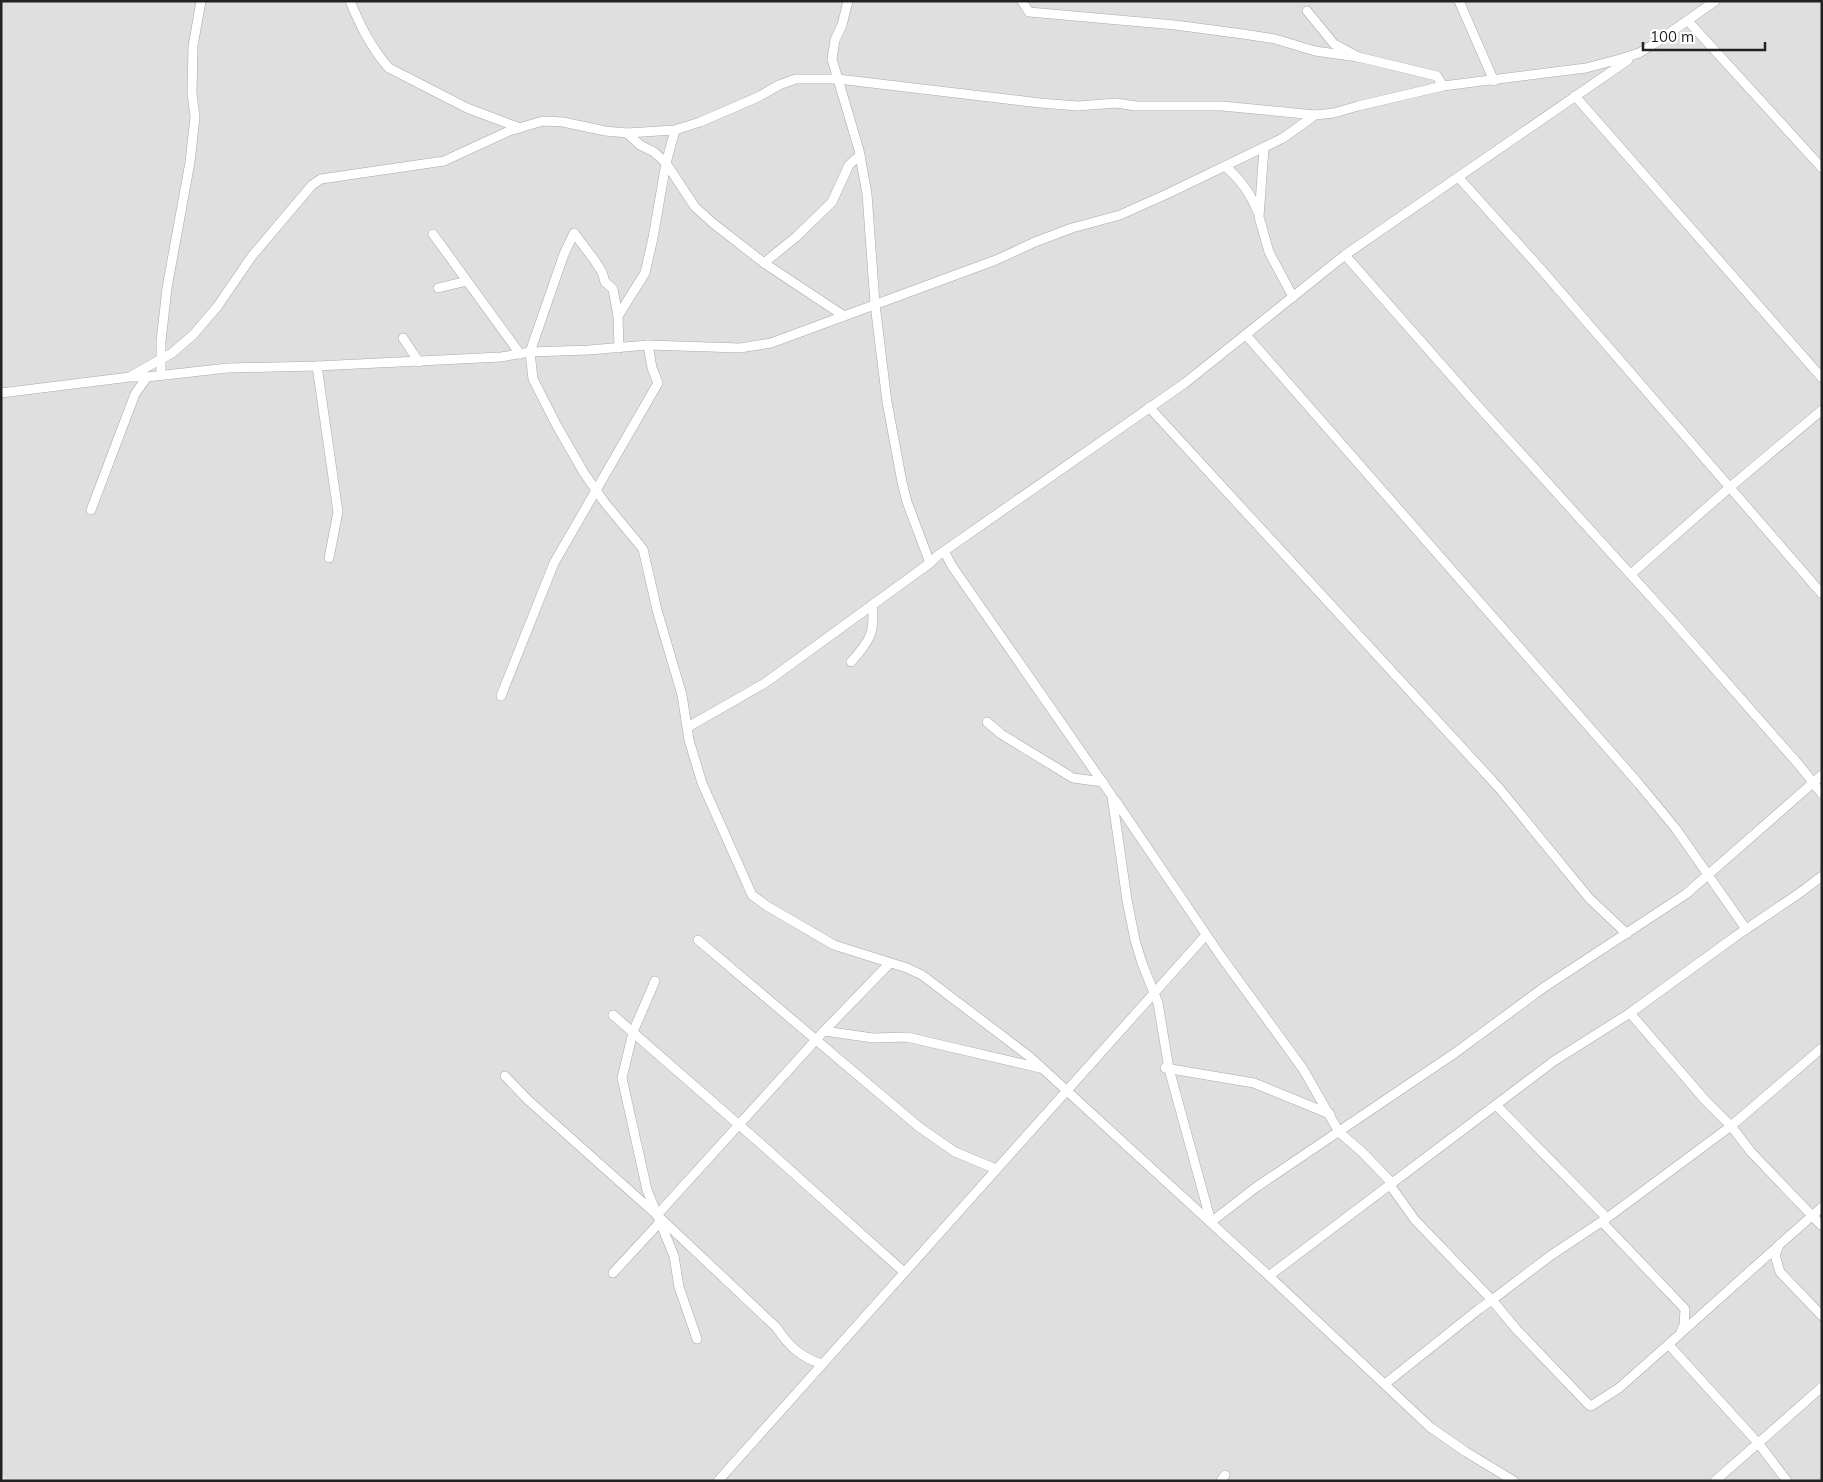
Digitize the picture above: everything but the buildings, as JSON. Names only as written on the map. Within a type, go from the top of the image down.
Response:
[{"type":"street","points":[[161,374],[161,341],[167,288],[190,162],[195,117],[192,93],[193,46],[201,1]]},
{"type":"street","points":[[350,1],[361,27],[379,58],[388,68],[467,108],[520,128]]},
{"type":"street","points":[[848,1],[842,25],[835,40],[832,59],[860,155],[867,194],[875,304],[887,402],[902,482],[907,502],[930,563]]},
{"type":"street","points":[[1022,1],[1029,12],[1175,25],[1275,39],[1315,51],[1358,57],[1437,76],[1443,86]]},
{"type":"street","points":[[1459,1],[1494,81]]},
{"type":"street","points":[[688,727],[765,684],[944,551],[1184,383],[1345,255],[1715,1]]},
{"type":"street","points":[[1307,11],[1334,44],[1358,57]]},
{"type":"street","points":[[1688,20],[1822,168]]},
{"type":"street","points":[[130,377],[172,353],[194,335],[217,307],[258,249],[312,185],[321,179],[444,161],[509,131],[543,120],[627,133],[676,130],[700,122],[796,79],[838,79],[1078,106],[1116,103],[1136,106],[1205,106],[1315,115],[1334,113],[1443,86],[1586,68],[1638,53]]},
{"type":"street","points":[[1575,96],[1822,378]]},
{"type":"street","points":[[1,393],[130,377],[147,377],[228,368],[419,362],[501,357],[530,352],[648,345],[755,347],[771,343],[996,260],[1072,228],[1120,215],[1264,148],[1283,138],[1315,115]]},
{"type":"street","points":[[618,316],[645,273],[666,163],[676,130]]},
{"type":"street","points":[[627,133],[640,145],[654,152],[666,163],[695,207],[714,224],[764,263],[844,316]]},
{"type":"street","points":[[1259,217],[1264,148]]},
{"type":"street","points":[[764,263],[796,237],[832,202],[849,165],[860,155]]},
{"type":"street","points":[[1225,166],[1243,185],[1254,201],[1269,252],[1293,297]]},
{"type":"street","points":[[1459,178],[1540,268],[1822,594]]},
{"type":"street","points":[[619,348],[618,316],[613,288],[604,282],[602,272],[595,260],[574,233],[564,254],[530,352],[532,374],[537,389],[596,491],[643,550],[657,610],[682,695],[689,740],[702,783],[752,895],[767,906],[834,945],[907,968],[922,975],[1041,1068],[1211,1222],[1430,1426],[1466,1452],[1514,1481]]},
{"type":"street","points":[[433,234],[520,354]]},
{"type":"street","points":[[1345,255],[1478,406],[1631,574],[1800,766],[1822,794]]},
{"type":"street","points":[[438,288],[467,281]]},
{"type":"street","points":[[1246,335],[1639,784],[1676,829],[1746,929]]},
{"type":"street","points":[[403,338],[419,362]]},
{"type":"street","points":[[501,696],[554,563],[658,383],[652,368],[648,345]]},
{"type":"street","points":[[318,366],[338,512],[329,558]]},
{"type":"street","points":[[91,510],[135,394],[147,377]]},
{"type":"street","points":[[1149,407],[1499,788],[1589,898],[1627,934]]},
{"type":"street","points":[[1631,574],[1822,410]]},
{"type":"street","points":[[944,551],[952,566],[1103,782],[1206,935],[1303,1069],[1339,1132],[1361,1151],[1391,1184],[1415,1220],[1492,1300],[1517,1330],[1591,1406],[1619,1388],[1669,1345],[1822,1207]]},
{"type":"street","points":[[852,662],[866,646],[872,633],[874,620],[872,605]]},
{"type":"street","points":[[987,722],[1000,734],[1072,778],[1103,782]]},
{"type":"street","points":[[1211,1222],[1255,1188],[1455,1053],[1543,988],[1686,894],[1822,775]]},
{"type":"street","points":[[1112,796],[1127,900],[1135,940],[1155,994],[1166,1068],[1211,1222]]},
{"type":"street","points":[[1269,1276],[1554,1061],[1630,1013],[1822,876]]},
{"type":"street","points":[[718,1481],[1206,935]]},
{"type":"street","points":[[698,940],[918,1127],[955,1152],[996,1169]]},
{"type":"street","points":[[613,1273],[740,1125],[824,1031],[890,963]]},
{"type":"street","points":[[655,981],[633,1032],[622,1078],[647,1190],[674,1256],[679,1287],[697,1339]]},
{"type":"street","points":[[1630,1013],[1705,1100],[1731,1126],[1751,1152],[1822,1226]]},
{"type":"street","points":[[613,1015],[740,1125],[904,1272]]},
{"type":"street","points":[[824,1031],[873,1038],[907,1037],[1041,1068]]},
{"type":"street","points":[[1385,1384],[1479,1308],[1550,1256],[1605,1220],[1731,1126],[1822,1048]]},
{"type":"street","points":[[1166,1068],[1254,1083],[1330,1114]]},
{"type":"street","points":[[505,1076],[528,1100],[776,1327],[788,1345],[809,1360],[822,1364]]},
{"type":"street","points":[[1496,1105],[1605,1220],[1685,1309],[1706,1310]]},
{"type":"street","points":[[1779,1245],[1775,1255],[1780,1272],[1820,1311]]},
{"type":"street","points":[[1680,1334],[1684,1325],[1685,1309]]},
{"type":"street","points":[[1669,1345],[1759,1444],[1787,1481]]},
{"type":"street","points":[[1716,1481],[1822,1387]]},
{"type":"shaded area","points":[[1,1],[1822,1],[1822,1481],[6,1481],[1,1470]]}]
